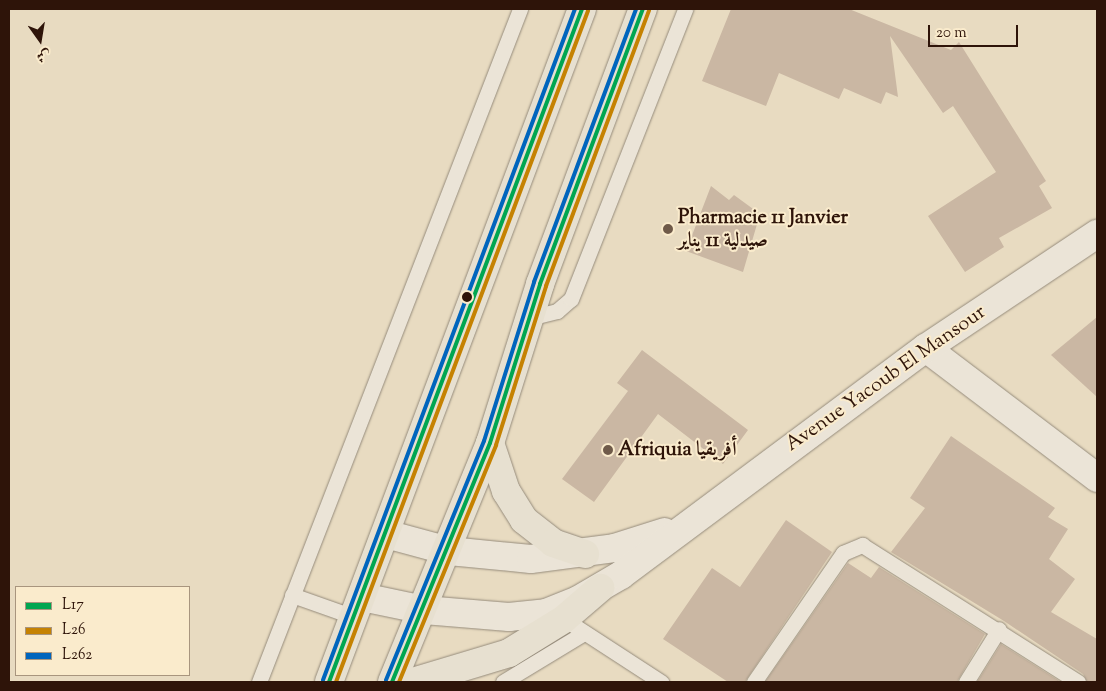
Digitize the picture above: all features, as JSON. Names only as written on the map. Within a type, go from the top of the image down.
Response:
[{"type":"main road","points":[[329,682],[582,9]]},
{"type":"main road","points":[[392,682],[449,551],[490,443],[529,318],[643,9]]},
{"type":"main road","name":"Avenue Yacoub El Mansour","points":[[358,607],[424,610],[488,617],[538,615],[600,588],[926,348],[1097,234]]},
{"type":"main road","points":[[926,348],[1097,478]]},
{"type":"main road","points":[[490,443],[506,491],[524,520],[553,543],[585,554]]},
{"type":"main road","name":"Avenue Yacoub El Mansour","points":[[386,534],[449,551],[531,559],[585,554],[679,528]]},
{"type":"main road","points":[[413,682],[494,660],[574,626],[600,588]]},
{"type":"lane","points":[[259,682],[520,9]]},
{"type":"lane","points":[[529,318],[556,311],[570,299],[685,9]]},
{"type":"lane","points":[[754,682],[843,553],[854,546],[862,546],[999,629],[1078,682]]},
{"type":"lane","points":[[292,595],[358,607]]},
{"type":"lane","points":[[503,682],[574,626],[661,682]]},
{"type":"lane","points":[[966,682],[999,629]]},
{"type":"building","points":[[731,9],[849,9],[951,50],[959,42],[1046,181],[1039,186],[1052,208],[999,238],[1004,247],[965,272],[928,216],[996,172],[953,106],[943,113],[890,36],[898,97],[886,92],[881,104],[844,88],[839,99],[779,73],[766,106],[702,81]]},
{"type":"building","points":[[711,186],[729,200],[734,195],[760,214],[743,272],[686,251]]},
{"type":"building","points":[[1097,317],[1097,397],[1051,355]]},
{"type":"building","points":[[642,350],[748,430],[723,464],[658,414],[594,502],[562,479],[628,391],[617,383]]},
{"type":"building","points":[[951,436],[1055,508],[1048,517],[1068,529],[1049,559],[1075,579],[1051,612],[1097,639],[1097,682],[1087,682],[1083,674],[1004,621],[891,552],[925,508],[910,498]]},
{"type":"building","points":[[786,520],[832,552],[745,682],[728,682],[663,639],[712,568],[740,587]]},
{"type":"building","points":[[848,563],[871,578],[879,567],[985,634],[957,682],[765,682]]},
{"type":"building","points":[[1001,644],[1061,682],[977,682]]},
{"type":"transit line","name":"L262","points":[[323,680],[575,9]]},
{"type":"transit line","name":"L17","points":[[329,682],[582,9]]},
{"type":"transit line","name":"L262","points":[[386,680],[484,441],[534,282],[636,9]]},
{"type":"transit line","name":"L17","points":[[392,682],[490,443],[540,284],[643,9]]},
{"type":"transit line","name":"L26","points":[[336,682],[588,11]]},
{"type":"transit line","name":"L26","points":[[399,682],[496,445],[546,286],[649,11]]},
{"type":"place","name":"Pharmacie 11 Janvier صيدلية 11 يناير","points":[[668,229]]},
{"type":"place","name":"Afriquia أفريقيا","points":[[608,450]]}]
